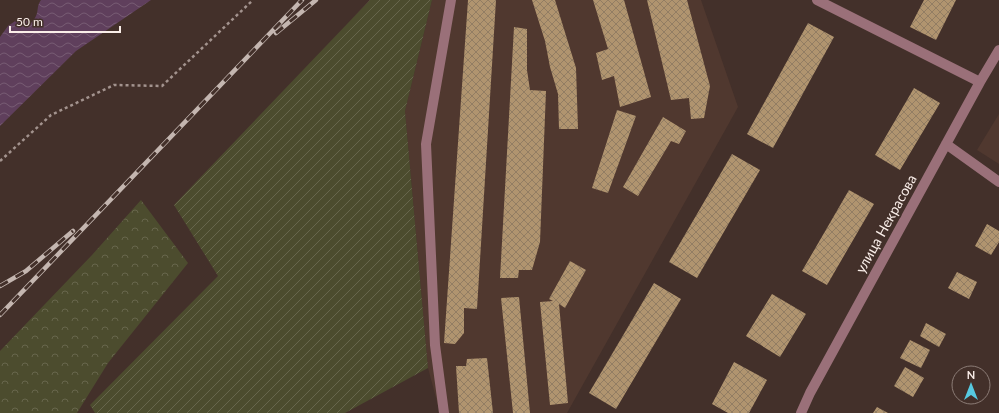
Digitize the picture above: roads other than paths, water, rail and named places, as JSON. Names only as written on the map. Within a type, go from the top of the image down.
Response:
[{"type":"street","points":[[444,413],[435,345],[426,144],[451,0]]},
{"type":"street","points":[[817,0],[980,82]]},
{"type":"street","name":"улица Некрасова","points":[[801,413],[810,393],[999,50]]},
{"type":"street","points":[[946,144],[999,182]]},
{"type":"water","points":[[41,0],[151,0],[76,51],[0,126],[0,37],[8,26],[21,17],[31,23],[36,16]]},
{"type":"railway","points":[[0,315],[302,0]]},
{"type":"railway","points":[[276,33],[316,0]]},
{"type":"railway","points":[[0,286],[26,271],[73,231]]}]
